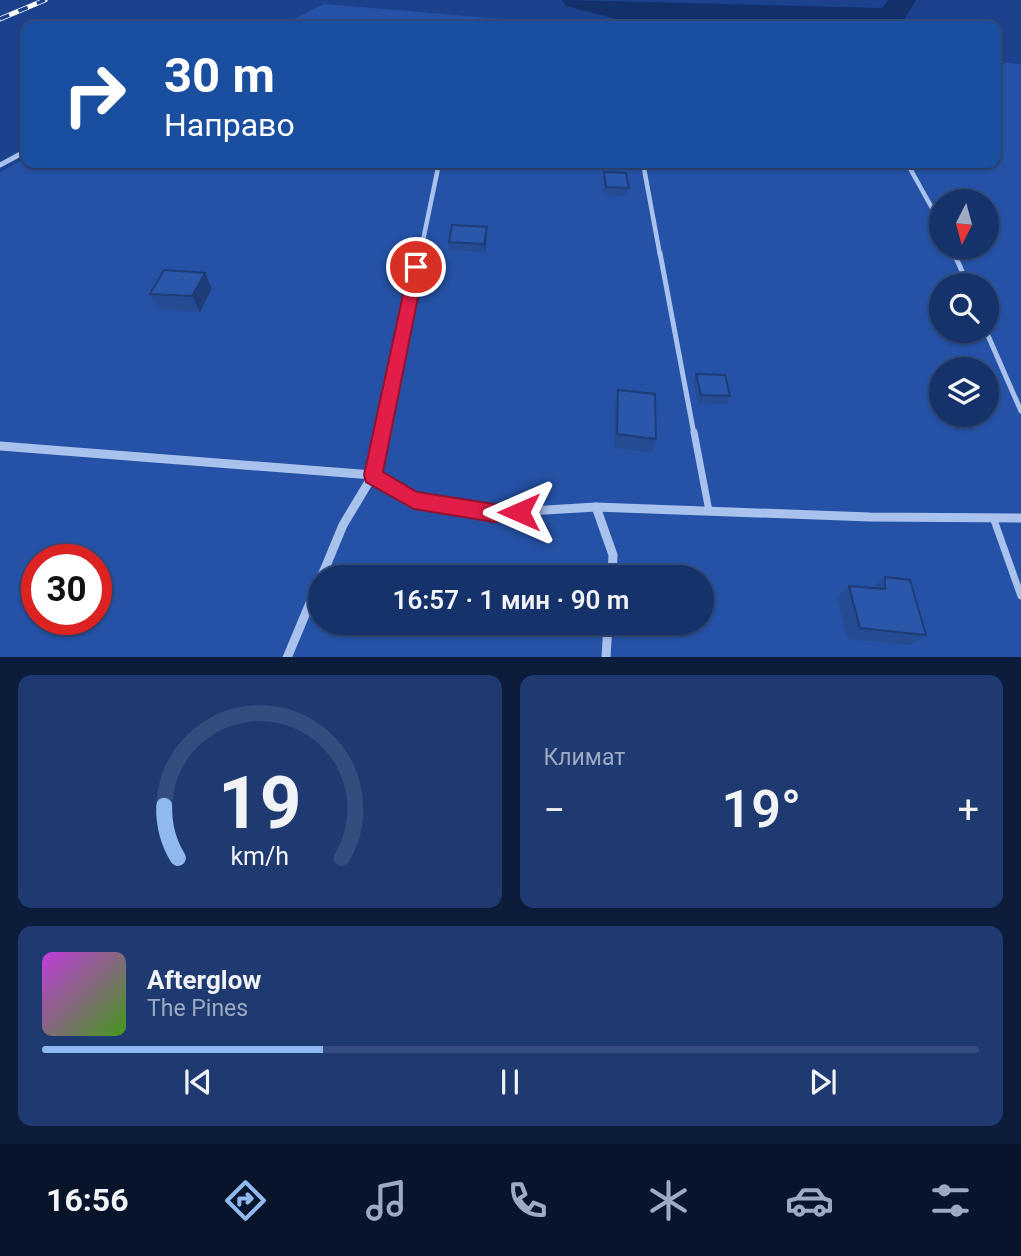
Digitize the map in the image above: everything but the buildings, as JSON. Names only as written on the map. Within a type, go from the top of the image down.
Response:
[{"type":"street","points":[[0,166],[21,154]]},
{"type":"street","points":[[0,446],[373,475],[414,500],[494,513],[596,507],[994,520],[1021,518]]},
{"type":"street","points":[[326,565],[343,525],[373,475]]},
{"type":"street","points":[[596,507],[613,555],[612,565]]},
{"type":"street","points":[[287,657],[308,608]]},
{"type":"street","points":[[606,657],[607,635]]},
{"type":"lane","points":[[373,475],[438,168]]},
{"type":"lane","points":[[644,168],[709,511]]},
{"type":"lane","points":[[910,168],[929,198]]},
{"type":"lane","points":[[991,343],[1021,411]]},
{"type":"lane","points":[[994,520],[1021,596]]},
{"type":"shaded area","points":[[324,4],[525,21],[290,21]]},
{"type":"shaded area","points":[[1001,62],[1021,64],[1021,657],[0,657],[0,172],[21,161],[21,168],[1001,168]]},
{"type":"waterway","points":[[576,0],[620,11],[891,17],[902,0]]},
{"type":"railway","points":[[0,19],[45,0]]},
{"type":"route","points":[[416,267],[373,475],[414,500],[494,513],[519,512]]}]
